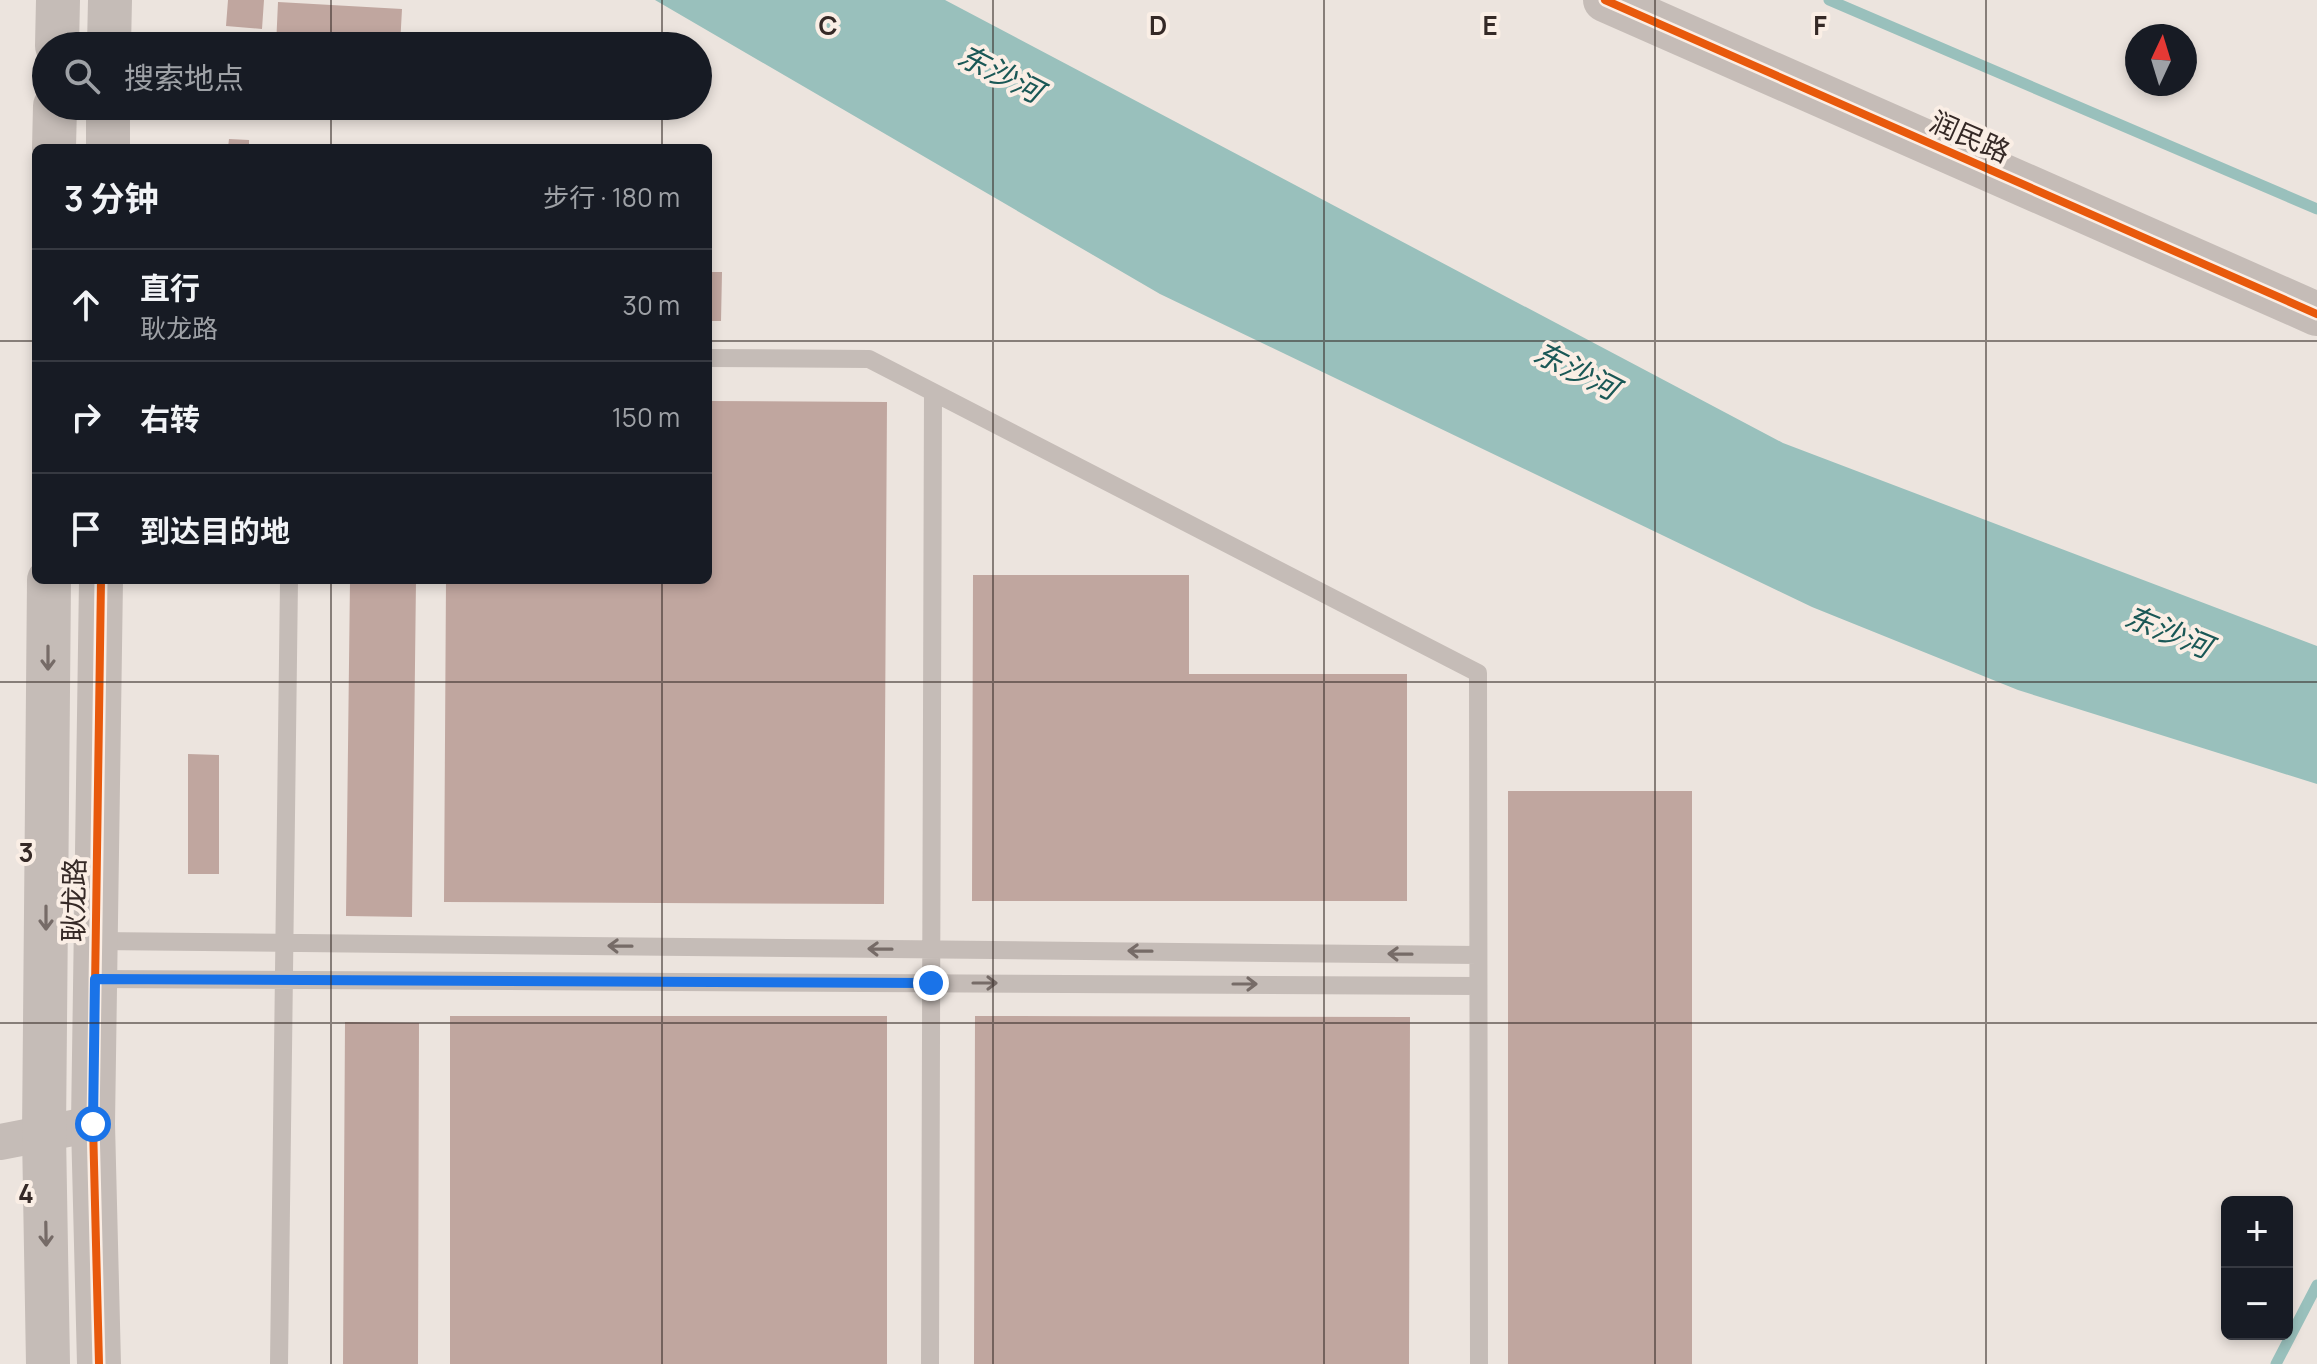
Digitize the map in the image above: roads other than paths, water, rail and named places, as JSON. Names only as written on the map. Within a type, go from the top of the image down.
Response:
[{"type":"street","points":[[57,32],[58,0]]},
{"type":"street","points":[[109,32],[110,0]]},
{"type":"street","name":"润民路","points":[[1605,0],[2317,314]]},
{"type":"street","points":[[54,144],[55,120]]},
{"type":"street","points":[[108,120],[108,144]]},
{"type":"street","name":"耿龙路","points":[[48,1364],[17,1139],[49,584]]},
{"type":"street","name":"耿龙路","points":[[99,1364],[93,1124],[101,584]]},
{"type":"street","points":[[17,1139],[93,1124]]},
{"type":"lane","points":[[712,358],[869,359],[1478,673],[1479,1364]]},
{"type":"lane","points":[[930,1364],[933,392]]},
{"type":"lane","points":[[279,1364],[289,584]]},
{"type":"lane","points":[[96,960],[284,943],[1478,955]]},
{"type":"lane","points":[[96,960],[284,980],[1478,986]]},
{"type":"water","name":"东沙河","points":[[655,0],[945,0],[1783,443],[2317,646],[2317,784],[2018,690],[1812,607],[1160,294]]},
{"type":"waterway","points":[[1829,0],[2317,209]]},
{"type":"waterway","points":[[2276,1364],[2317,1285]]}]
